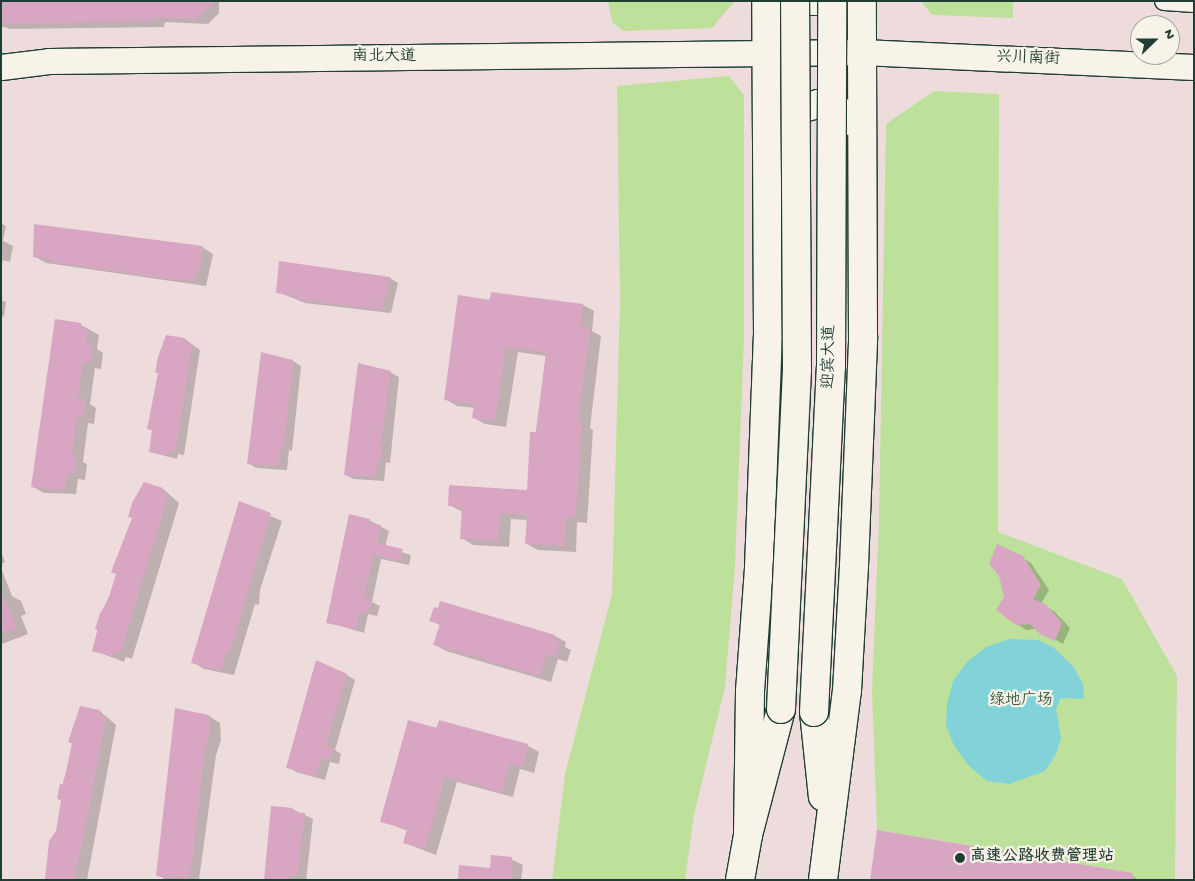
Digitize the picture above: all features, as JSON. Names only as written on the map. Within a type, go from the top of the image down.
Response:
[{"type":"main road","points":[[740,880],[748,835],[750,691],[759,567],[768,336],[766,1]]},
{"type":"main road","name":"迎宾大道","points":[[748,835],[781,709],[797,370],[795,1]]},
{"type":"main road","points":[[808,1],[823,1]]},
{"type":"main road","name":"迎宾大道","points":[[827,846],[814,712],[831,367],[832,1]]},
{"type":"main road","points":[[823,880],[847,691],[854,566],[863,337],[862,1]]},
{"type":"main road","points":[[767,154],[780,121],[792,111],[818,104],[841,112],[849,120],[862,152]]},
{"type":"street","points":[[1164,1],[1194,3]]},
{"type":"street","name":"兴川南街","points":[[767,55],[862,52],[1194,67]]},
{"type":"street","name":"南北大道","points":[[1,67],[50,61],[767,55]]},
{"type":"green space","points":[[608,1],[735,1],[712,28],[623,31],[612,22]]},
{"type":"green space","points":[[921,1],[1013,1],[1013,18],[932,15]]},
{"type":"green space","points":[[729,76],[744,95],[744,339],[735,566],[725,687],[694,815],[685,880],[552,880],[565,774],[612,594],[620,301],[617,86]]},
{"type":"green space","name":"绿地广场","points":[[934,91],[999,94],[998,532],[1122,579],[1177,676],[1175,880],[1127,880],[1128,872],[877,830],[872,690],[879,519],[886,124]]},
{"type":"water","points":[[1009,639],[1038,640],[1054,648],[1073,666],[1083,684],[1084,699],[1061,698],[1056,709],[1061,739],[1056,754],[1045,771],[1009,784],[987,781],[969,766],[954,746],[946,725],[947,704],[953,681],[968,661],[986,647]]},
{"type":"building","points":[[1,1],[214,1],[197,19],[154,17],[154,21],[1,24]]},
{"type":"building","points":[[34,224],[203,246],[200,269],[197,269],[195,280],[176,280],[51,262],[51,259],[33,257]]},
{"type":"building","points":[[279,261],[390,277],[387,298],[384,298],[382,309],[295,299],[296,296],[276,293]]},
{"type":"building","points":[[491,292],[583,304],[581,327],[590,328],[578,422],[582,423],[576,517],[566,516],[565,546],[525,544],[527,515],[500,513],[498,541],[460,539],[462,507],[448,506],[449,485],[527,490],[530,432],[536,432],[546,352],[506,347],[495,421],[472,418],[474,404],[444,400],[458,295],[490,300]]},
{"type":"building","points":[[55,319],[81,323],[81,327],[88,328],[86,344],[93,345],[90,363],[83,362],[78,399],[85,400],[83,418],[77,417],[72,456],[76,457],[74,474],[67,473],[65,489],[58,488],[58,491],[31,487]]},
{"type":"building","points":[[166,335],[185,338],[185,343],[192,344],[176,451],[170,450],[169,455],[149,452],[152,430],[147,429],[158,373],[155,373],[158,357]]},
{"type":"building","points":[[261,352],[293,360],[284,447],[281,447],[279,466],[247,464]]},
{"type":"building","points":[[358,363],[391,371],[381,444],[382,459],[378,458],[376,477],[344,475]]},
{"type":"building","points":[[144,482],[163,488],[162,493],[168,495],[121,653],[114,651],[113,657],[92,651],[98,629],[95,629],[100,613],[107,603],[116,574],[111,572],[132,518],[128,517],[132,503]]},
{"type":"building","points":[[239,501],[271,513],[230,653],[227,652],[222,670],[191,663]]},
{"type":"building","points":[[349,514],[370,519],[369,523],[381,525],[377,543],[403,549],[400,561],[373,555],[364,598],[372,600],[369,612],[360,611],[356,629],[326,623]]},
{"type":"building","points":[[997,544],[1023,556],[1041,585],[1033,599],[1046,604],[1062,623],[1055,641],[1040,634],[1030,624],[1016,625],[996,610],[1004,597],[999,576],[989,564]]},
{"type":"building","points":[[1,590],[17,628],[1,634]]},
{"type":"building","points":[[440,601],[555,635],[554,640],[560,643],[556,657],[547,654],[540,676],[433,645],[440,624],[429,621],[434,607],[438,608]]},
{"type":"building","points":[[316,660],[347,674],[326,746],[334,748],[330,760],[321,758],[316,776],[286,768]]},
{"type":"building","points":[[80,706],[100,710],[99,715],[106,717],[86,824],[74,880],[45,880],[49,841],[56,831],[61,800],[57,799],[60,784],[63,784],[66,773],[72,743],[68,742]]},
{"type":"building","points":[[175,708],[209,715],[210,733],[205,748],[193,859],[188,877],[174,878],[156,876]]},
{"type":"building","points":[[408,720],[437,728],[439,720],[528,744],[523,768],[509,764],[502,792],[445,777],[425,849],[403,843],[407,829],[380,822]]},
{"type":"building","points":[[271,806],[293,808],[292,812],[305,813],[297,876],[290,875],[290,880],[264,880]]},
{"type":"building","name":"高速公路收费管理站","points":[[877,830],[1133,873],[1133,880],[870,880]]},
{"type":"building","points":[[491,855],[512,857],[513,880],[458,880],[459,865],[490,868]]},
{"type":"place","name":"高速公路收费管理站","points":[[960,858]]}]
